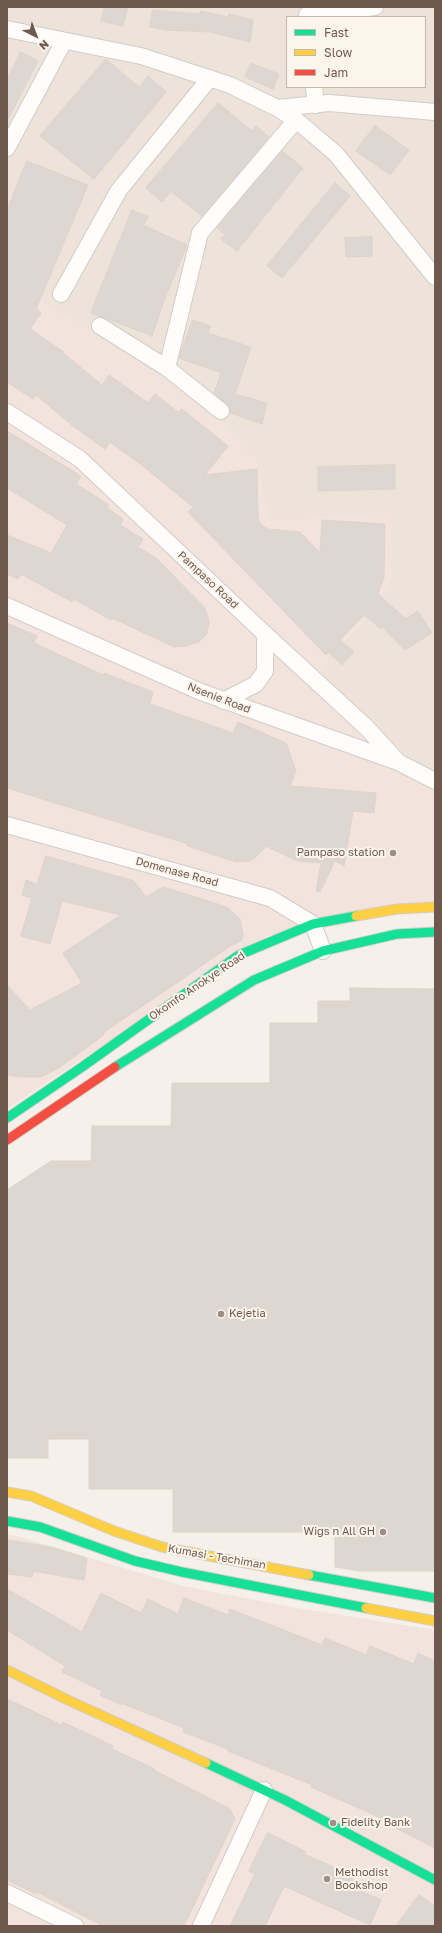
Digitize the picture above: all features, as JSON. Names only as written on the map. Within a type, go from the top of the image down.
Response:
[{"type":"main road","name":"Okomfo Anokye Road","points":[[9,1113],[82,1067],[154,1014],[239,955],[313,924],[397,909],[435,907]]},
{"type":"main road","name":"Okomfo Anokye Road","points":[[7,1140],[159,1038],[254,980],[322,951],[397,934],[435,932]]},
{"type":"main road","name":"Kumasi - Techiman","points":[[7,1492],[31,1496],[114,1531],[162,1547],[435,1598]]},
{"type":"main road","points":[[7,1521],[40,1527],[135,1561],[435,1621]]},
{"type":"main road","points":[[7,1670],[64,1700],[178,1749],[264,1790],[435,1880]]},
{"type":"street","points":[[306,13],[375,7]]},
{"type":"street","points":[[7,29],[141,56],[230,85],[277,108],[296,120],[336,154],[435,277]]},
{"type":"street","points":[[7,148],[64,41]]},
{"type":"street","points":[[61,294],[119,190],[210,78]]},
{"type":"street","points":[[314,88],[316,105]]},
{"type":"street","points":[[277,108],[329,103],[435,112]]},
{"type":"street","points":[[167,368],[200,233],[296,120]]},
{"type":"street","points":[[100,326],[167,368],[221,411]]},
{"type":"street","name":"Pampaso Road","points":[[7,412],[80,459],[265,634],[368,728],[398,762]]},
{"type":"street","name":"Nsenie Road","points":[[7,606],[223,701],[398,762],[435,781]]},
{"type":"street","points":[[223,701],[256,684],[265,671],[265,634]]},
{"type":"street","name":"Domenase Road","points":[[7,825],[270,898],[313,924]]},
{"type":"street","points":[[313,924],[322,951]]},
{"type":"street","points":[[201,1926],[264,1790]]},
{"type":"street","points":[[7,1894],[75,1926]]},
{"type":"shaded area","points":[[7,7],[435,7],[435,777],[315,681],[329,657],[378,606],[391,513],[269,522],[255,459],[7,277]]},
{"type":"shaded area","points":[[7,277],[27,292],[194,393],[255,459],[269,522],[391,513],[392,576],[378,606],[329,657],[315,681],[435,777],[435,902],[267,936],[7,1109]]},
{"type":"shaded area","points":[[7,1535],[17,1536],[183,1586],[291,1607],[435,1630],[435,1926],[7,1926]]},
{"type":"building","points":[[105,7],[128,7],[123,26],[101,21]]},
{"type":"building","points":[[153,10],[200,14],[201,11],[228,17],[229,14],[253,20],[250,42],[210,32],[165,30],[150,27]]},
{"type":"building","points":[[21,52],[38,61],[7,121],[7,79]]},
{"type":"building","points":[[106,59],[139,87],[148,76],[166,92],[94,179],[40,136]]},
{"type":"building","points":[[251,63],[279,74],[273,89],[245,77]]},
{"type":"building","points":[[218,103],[252,131],[256,126],[269,137],[202,216],[171,191],[162,202],[146,188]]},
{"type":"building","points":[[375,126],[409,150],[390,175],[356,151]]},
{"type":"building","points":[[282,151],[303,168],[237,251],[221,239],[225,234],[217,228]]},
{"type":"building","points":[[27,161],[88,185],[36,309],[41,313],[30,329],[64,352],[63,353],[102,385],[109,375],[148,403],[155,394],[178,412],[182,409],[228,446],[205,475],[257,469],[258,519],[262,526],[268,529],[300,532],[320,553],[322,520],[385,524],[384,577],[378,594],[406,619],[418,611],[432,633],[405,650],[382,627],[381,629],[364,615],[340,640],[354,652],[342,665],[328,652],[326,655],[188,512],[193,507],[143,466],[110,442],[105,449],[73,426],[36,395],[33,399],[7,382],[7,210]]},
{"type":"building","points":[[335,183],[350,196],[282,278],[267,266]]},
{"type":"building","points":[[132,210],[149,217],[143,225],[187,245],[165,298],[152,336],[91,313]]},
{"type":"building","points":[[372,237],[372,256],[346,257],[345,238]]},
{"type":"building","points":[[193,320],[211,326],[208,333],[251,347],[235,394],[267,403],[262,424],[230,413],[230,408],[227,404],[214,393],[221,373],[179,358]]},
{"type":"building","points":[[7,431],[81,476],[76,484],[109,505],[107,508],[123,519],[120,525],[143,539],[138,547],[156,558],[205,608],[209,621],[207,634],[199,642],[186,646],[174,647],[112,618],[111,620],[74,599],[72,602],[21,574],[18,579],[7,574],[7,535],[51,553],[67,525],[7,488]]},
{"type":"building","points":[[395,465],[395,489],[318,491],[318,467]]},
{"type":"building","points":[[7,623],[37,636],[34,643],[103,675],[104,673],[153,692],[150,704],[233,733],[238,722],[286,743],[296,771],[290,786],[376,793],[374,813],[353,811],[344,866],[335,861],[320,892],[316,891],[321,863],[297,861],[266,846],[250,861],[236,862],[187,846],[188,844],[7,788]]},
{"type":"building","points":[[46,856],[134,881],[146,897],[163,887],[227,907],[240,919],[243,935],[242,940],[232,945],[103,1033],[104,1035],[60,1067],[41,1077],[7,1075],[7,985],[30,1010],[82,983],[63,953],[121,915],[62,901],[50,944],[21,936],[32,898],[22,895],[26,880],[37,884]]},
{"type":"building","name":"Kejetia","points":[[350,988],[435,989],[435,1571],[359,1571],[335,1567],[335,1532],[173,1532],[173,1489],[89,1489],[89,1439],[48,1439],[48,1458],[7,1458],[7,1190],[51,1161],[91,1161],[92,1126],[171,1126],[172,1083],[270,1083],[270,1023],[318,1023],[318,1001],[350,1001]]},
{"type":"building","points":[[7,1540],[51,1547],[87,1558],[84,1580],[33,1571],[32,1577],[7,1574]]},
{"type":"building","points":[[7,1589],[82,1632],[101,1593],[141,1613],[148,1599],[178,1614],[184,1598],[228,1615],[230,1609],[322,1645],[325,1638],[366,1655],[370,1646],[414,1664],[418,1653],[435,1661],[435,1848],[396,1828],[397,1825],[311,1787],[312,1785],[228,1751],[228,1749],[183,1732],[184,1728],[121,1703],[121,1705],[100,1695],[102,1691],[62,1672],[65,1666],[7,1630]]},
{"type":"building","points":[[7,1699],[62,1725],[63,1722],[113,1746],[112,1749],[155,1769],[154,1770],[230,1809],[235,1819],[184,1926],[103,1926],[37,1892],[36,1894],[7,1880]]},
{"type":"building","points":[[268,1833],[306,1852],[304,1854],[354,1876],[350,1886],[381,1900],[370,1925],[284,1886],[265,1926],[230,1926],[255,1874],[249,1871]]},
{"type":"building","points":[[419,1895],[435,1906],[435,1926],[396,1926]]},
{"type":"traffic: fast","points":[[7,1118],[82,1067],[239,955],[313,924],[356,916]]},
{"type":"traffic: fast","points":[[115,1067],[254,980],[323,951],[397,934],[435,932]]},
{"type":"traffic: fast","points":[[7,1521],[40,1527],[135,1561],[182,1572],[366,1608]]},
{"type":"traffic: fast","points":[[309,1575],[435,1598]]},
{"type":"traffic: fast","points":[[206,1763],[285,1800],[435,1880]]},
{"type":"traffic: slow","points":[[356,916],[397,909],[435,907]]},
{"type":"traffic: slow","points":[[7,1492],[31,1496],[114,1531],[162,1547],[309,1575]]},
{"type":"traffic: slow","points":[[366,1608],[435,1621]]},
{"type":"traffic: slow","points":[[7,1670],[70,1701],[206,1763]]},
{"type":"traffic: jam","points":[[7,1140],[115,1067]]},
{"type":"place","name":"Pampaso station","points":[[393,853]]},
{"type":"place","name":"Kejetia","points":[[221,1314]]},
{"type":"place","name":"Wigs n All GH","points":[[383,1532]]},
{"type":"place","name":"Fidelity Bank","points":[[333,1823]]},
{"type":"place","name":"Methodist Bookshop","points":[[327,1879]]}]
